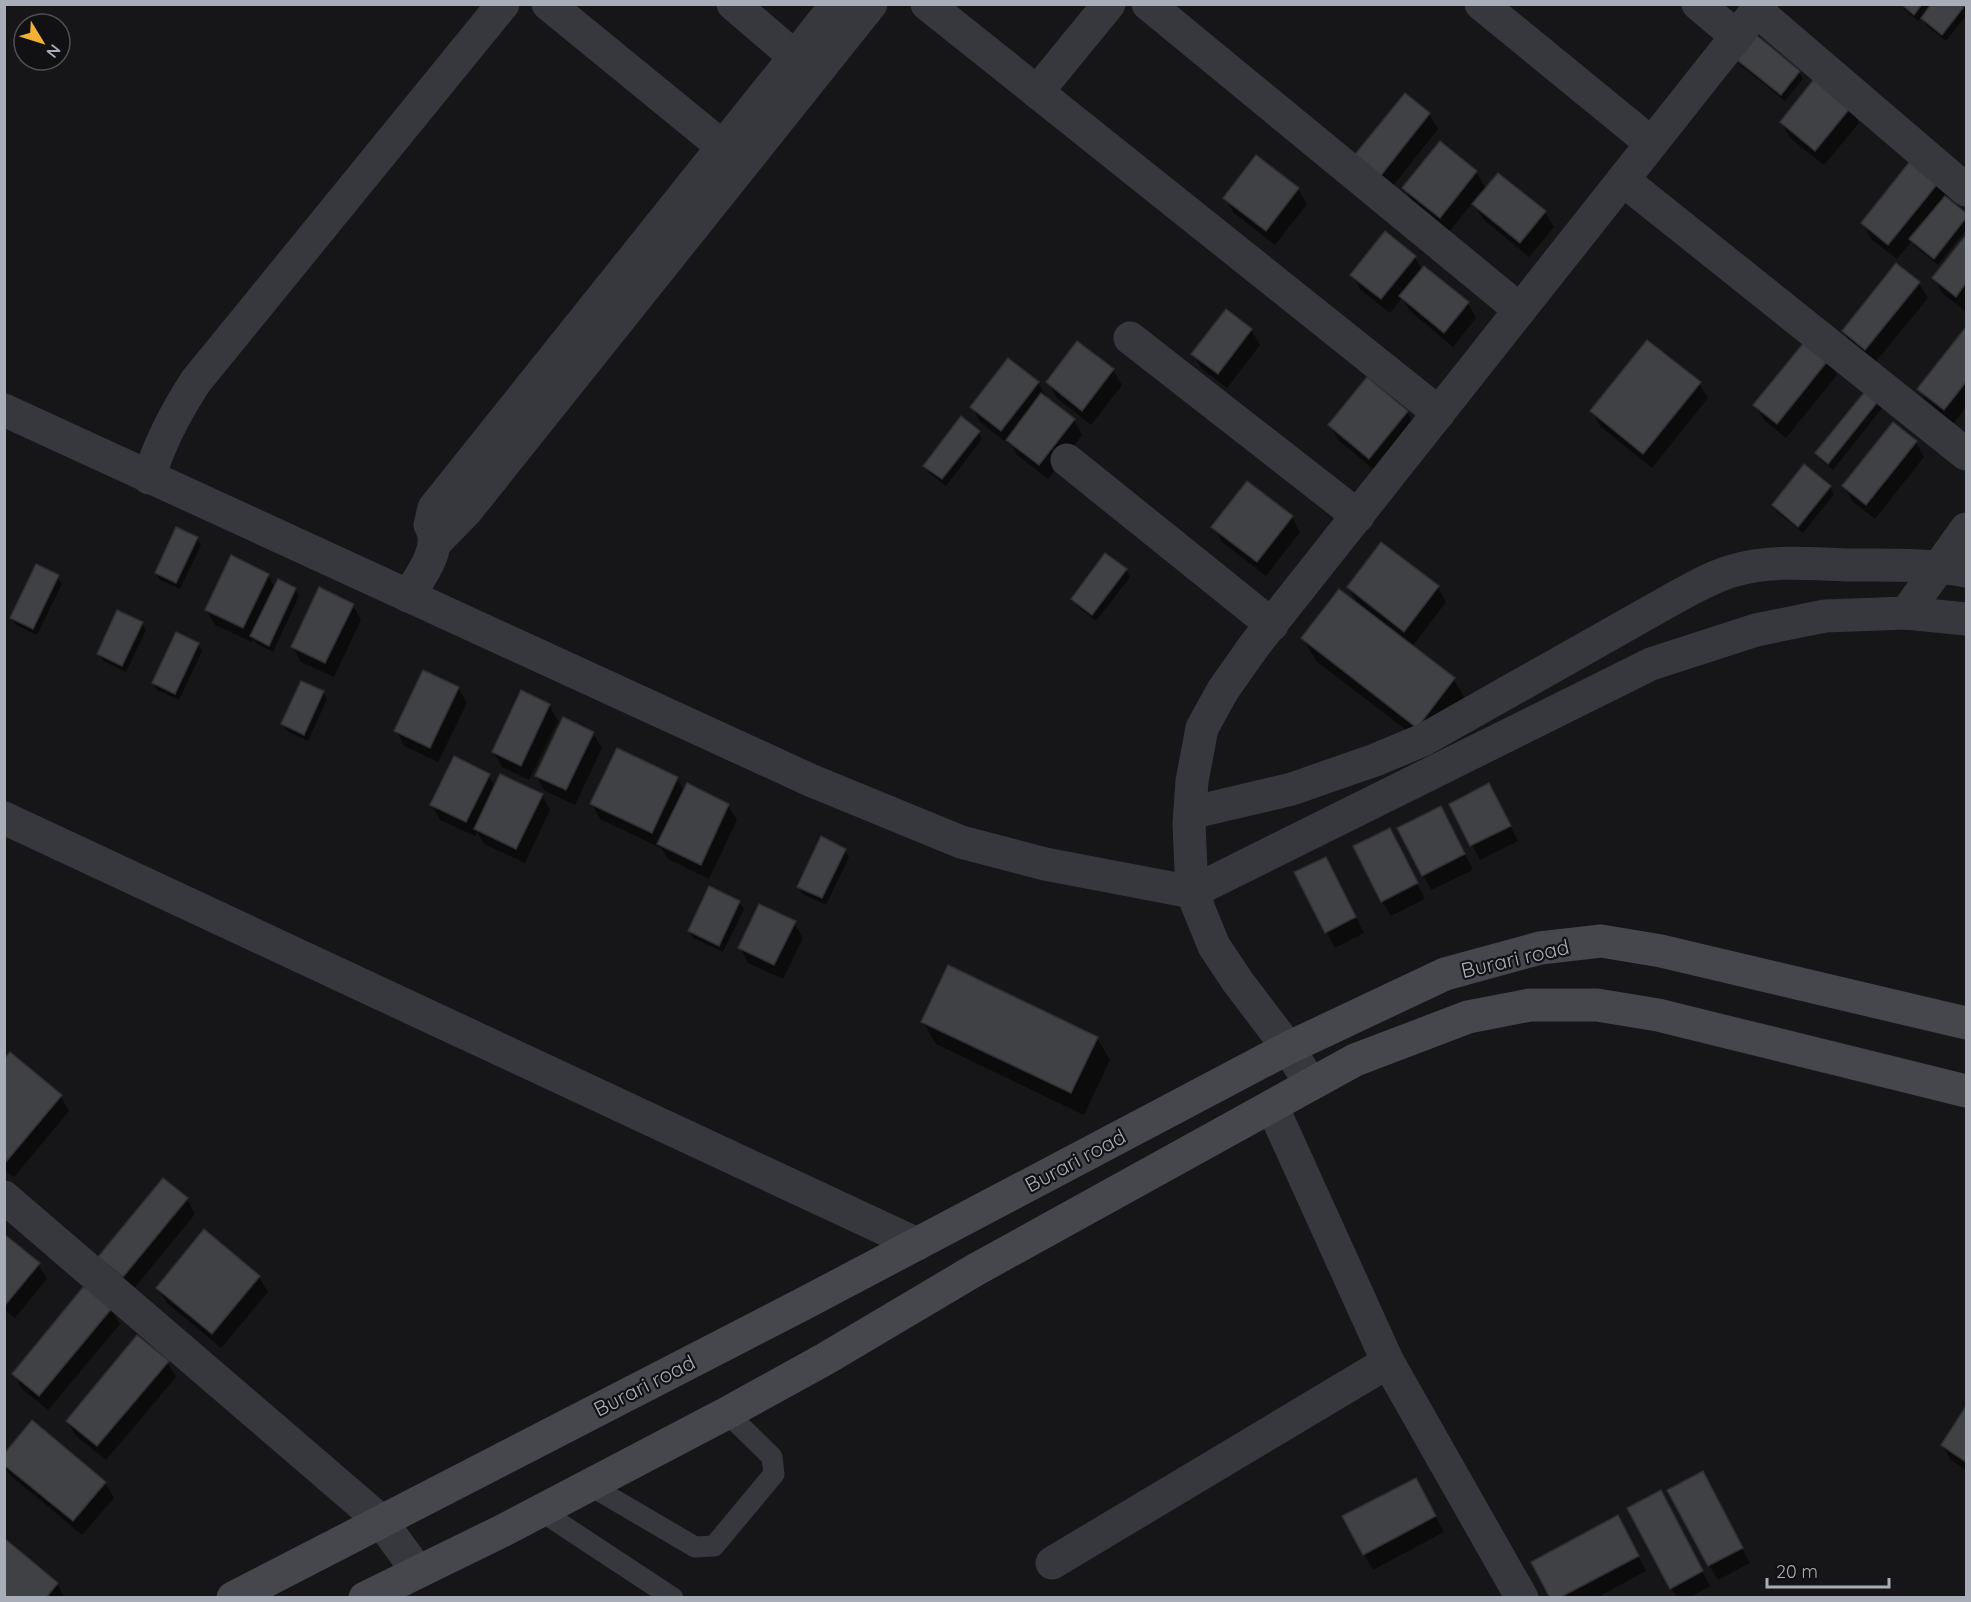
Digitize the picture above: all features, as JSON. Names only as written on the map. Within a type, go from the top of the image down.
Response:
[{"type":"main road","name":"Burari road","points":[[233,1598],[917,1244],[1288,1048],[1445,975],[1540,948],[1601,941],[1661,951],[1966,1023]]},
{"type":"main road","points":[[365,1598],[541,1511],[727,1413],[825,1359],[975,1270],[1355,1060],[1468,1017],[1530,1005],[1586,1005],[1658,1014],[1966,1091]]},
{"type":"street","points":[[152,469],[180,406],[196,381],[503,4]]},
{"type":"street","points":[[548,4],[723,147]]},
{"type":"street","points":[[733,4],[795,57]]},
{"type":"street","points":[[424,568],[435,533],[430,525],[434,508],[837,4]]},
{"type":"street","points":[[424,568],[467,510],[871,4]]},
{"type":"street","points":[[927,4],[1439,412]]},
{"type":"street","points":[[1037,92],[1109,4]]},
{"type":"street","points":[[1148,4],[1520,310]]},
{"type":"street","points":[[1481,4],[1651,143]]},
{"type":"street","points":[[1698,4],[1736,36]]},
{"type":"street","points":[[1311,1084],[1288,1048],[1214,946],[1192,892],[1189,818],[1192,782],[1202,728],[1223,690],[1439,412],[1759,8],[1966,190]]},
{"type":"street","points":[[1623,180],[1966,454]]},
{"type":"street","points":[[1130,338],[1358,516]]},
{"type":"street","points":[[4,410],[152,469],[424,568],[810,780],[961,842],[1045,864],[1192,892],[1652,664],[1756,630],[1825,616],[1906,614],[1966,619]]},
{"type":"street","points":[[1067,460],[1272,625]]},
{"type":"street","points":[[1906,614],[1953,568],[1966,529]]},
{"type":"street","points":[[1189,818],[1292,789],[1375,760],[1423,740],[1669,601],[1710,579],[1733,571],[1788,563],[1953,568]]},
{"type":"street","points":[[4,818],[917,1244]]},
{"type":"street","points":[[1272,1106],[1388,1362],[1522,1598]]},
{"type":"street","points":[[4,1197],[381,1521],[418,1572]]},
{"type":"street","points":[[1052,1563],[1388,1362]]},
{"type":"lane","points":[[591,1485],[695,1547],[714,1546],[774,1474],[772,1457],[727,1413]]},
{"type":"lane","points":[[541,1511],[673,1598]]},
{"type":"building","points":[[1901,4],[1922,4],[1914,15]]},
{"type":"building","points":[[1931,4],[1966,4],[1942,35],[1921,18]]},
{"type":"building","points":[[1755,34],[1800,71],[1781,95],[1736,59]]},
{"type":"building","points":[[1815,78],[1851,107],[1815,151],[1780,122]]},
{"type":"building","points":[[1405,93],[1430,113],[1379,178],[1353,157]]},
{"type":"building","points":[[1440,141],[1477,171],[1440,218],[1402,188]]},
{"type":"building","points":[[1256,155],[1299,188],[1266,231],[1223,198]]},
{"type":"building","points":[[1915,155],[1943,177],[1888,245],[1861,223]]},
{"type":"building","points":[[1498,173],[1546,211],[1520,243],[1472,204]]},
{"type":"building","points":[[1945,196],[1966,213],[1966,218],[1934,259],[1909,239]]},
{"type":"building","points":[[1385,231],[1416,256],[1381,299],[1350,275]]},
{"type":"building","points":[[1966,235],[1966,283],[1956,297],[1932,278]]},
{"type":"building","points":[[1896,263],[1920,282],[1865,350],[1842,331]]},
{"type":"building","points":[[1424,266],[1469,302],[1444,333],[1399,296]]},
{"type":"building","points":[[1226,309],[1252,329],[1218,374],[1191,354]]},
{"type":"building","points":[[1966,327],[1966,382],[1944,410],[1917,389]]},
{"type":"building","points":[[1647,340],[1701,382],[1643,454],[1590,411]]},
{"type":"building","points":[[1806,340],[1829,359],[1777,424],[1753,405]]},
{"type":"building","points":[[1077,341],[1114,369],[1082,411],[1046,382]]},
{"type":"building","points":[[1008,358],[1039,382],[1001,431],[970,407]]},
{"type":"building","points":[[1367,377],[1408,411],[1369,459],[1328,425]]},
{"type":"building","points":[[1867,389],[1880,399],[1828,464],[1815,453]]},
{"type":"building","points":[[1041,393],[1075,419],[1039,465],[1006,440]]},
{"type":"building","points":[[961,416],[980,431],[942,479],[923,466]]},
{"type":"building","points":[[1893,422],[1917,441],[1866,505],[1842,486]]},
{"type":"building","points":[[1804,464],[1831,486],[1798,527],[1772,505]]},
{"type":"building","points":[[1247,481],[1293,516],[1257,562],[1211,527]]},
{"type":"building","points":[[176,527],[198,537],[176,583],[155,573]]},
{"type":"building","points":[[1381,542],[1439,586],[1404,632],[1347,587]]},
{"type":"building","points":[[1105,553],[1127,569],[1092,615],[1071,599]]},
{"type":"building","points":[[231,555],[269,574],[243,628],[205,610]]},
{"type":"building","points":[[36,564],[59,575],[33,629],[10,618]]},
{"type":"building","points":[[278,579],[296,588],[269,646],[250,636]]},
{"type":"building","points":[[319,587],[354,604],[325,663],[291,647]]},
{"type":"building","points":[[1339,589],[1455,678],[1417,728],[1301,638]]},
{"type":"building","points":[[117,610],[143,622],[122,666],[97,654]]},
{"type":"building","points":[[176,632],[199,643],[175,694],[152,683]]},
{"type":"building","points":[[423,670],[459,687],[430,748],[394,731]]},
{"type":"building","points":[[301,681],[324,691],[304,735],[281,724]]},
{"type":"building","points":[[521,690],[550,704],[521,766],[492,752]]},
{"type":"building","points":[[563,717],[594,732],[566,790],[535,776]]},
{"type":"building","points":[[617,748],[678,777],[652,833],[590,804]]},
{"type":"building","points":[[454,756],[490,774],[466,822],[430,805]]},
{"type":"building","points":[[500,774],[543,794],[516,849],[474,829]]},
{"type":"building","points":[[687,783],[729,804],[701,865],[657,844]]},
{"type":"building","points":[[1489,783],[1511,826],[1470,846],[1449,804]]},
{"type":"building","points":[[1441,806],[1465,854],[1422,876],[1397,828]]},
{"type":"building","points":[[1390,828],[1418,883],[1381,902],[1353,846]]},
{"type":"building","points":[[821,836],[846,849],[822,898],[797,887]]},
{"type":"building","points":[[1326,857],[1356,917],[1325,933],[1294,872]]},
{"type":"building","points":[[709,886],[740,901],[719,946],[688,931]]},
{"type":"building","points":[[759,904],[796,921],[774,965],[738,948]]},
{"type":"building","points":[[948,965],[1098,1037],[1071,1093],[921,1022]]},
{"type":"building","points":[[10,1052],[62,1095],[5,1163],[4,1059]]},
{"type":"building","points":[[163,1178],[188,1198],[123,1277],[98,1257]]},
{"type":"building","points":[[204,1229],[260,1276],[212,1334],[156,1288]]},
{"type":"building","points":[[4,1234],[40,1263],[6,1304],[4,1303]]},
{"type":"building","points":[[84,1286],[112,1308],[39,1396],[12,1374]]},
{"type":"building","points":[[137,1335],[169,1361],[97,1446],[66,1421]]},
{"type":"building","points":[[1966,1406],[1966,1462],[1941,1445]]},
{"type":"building","points":[[32,1420],[106,1482],[73,1521],[4,1465],[4,1454]]},
{"type":"building","points":[[1703,1471],[1743,1548],[1708,1566],[1667,1490]]},
{"type":"building","points":[[1416,1478],[1436,1516],[1363,1555],[1342,1516]]},
{"type":"building","points":[[1661,1490],[1703,1571],[1670,1589],[1627,1508]]},
{"type":"building","points":[[1618,1515],[1639,1556],[1559,1598],[1550,1598],[1531,1562]]},
{"type":"building","points":[[4,1538],[58,1583],[46,1598],[4,1598]]}]
